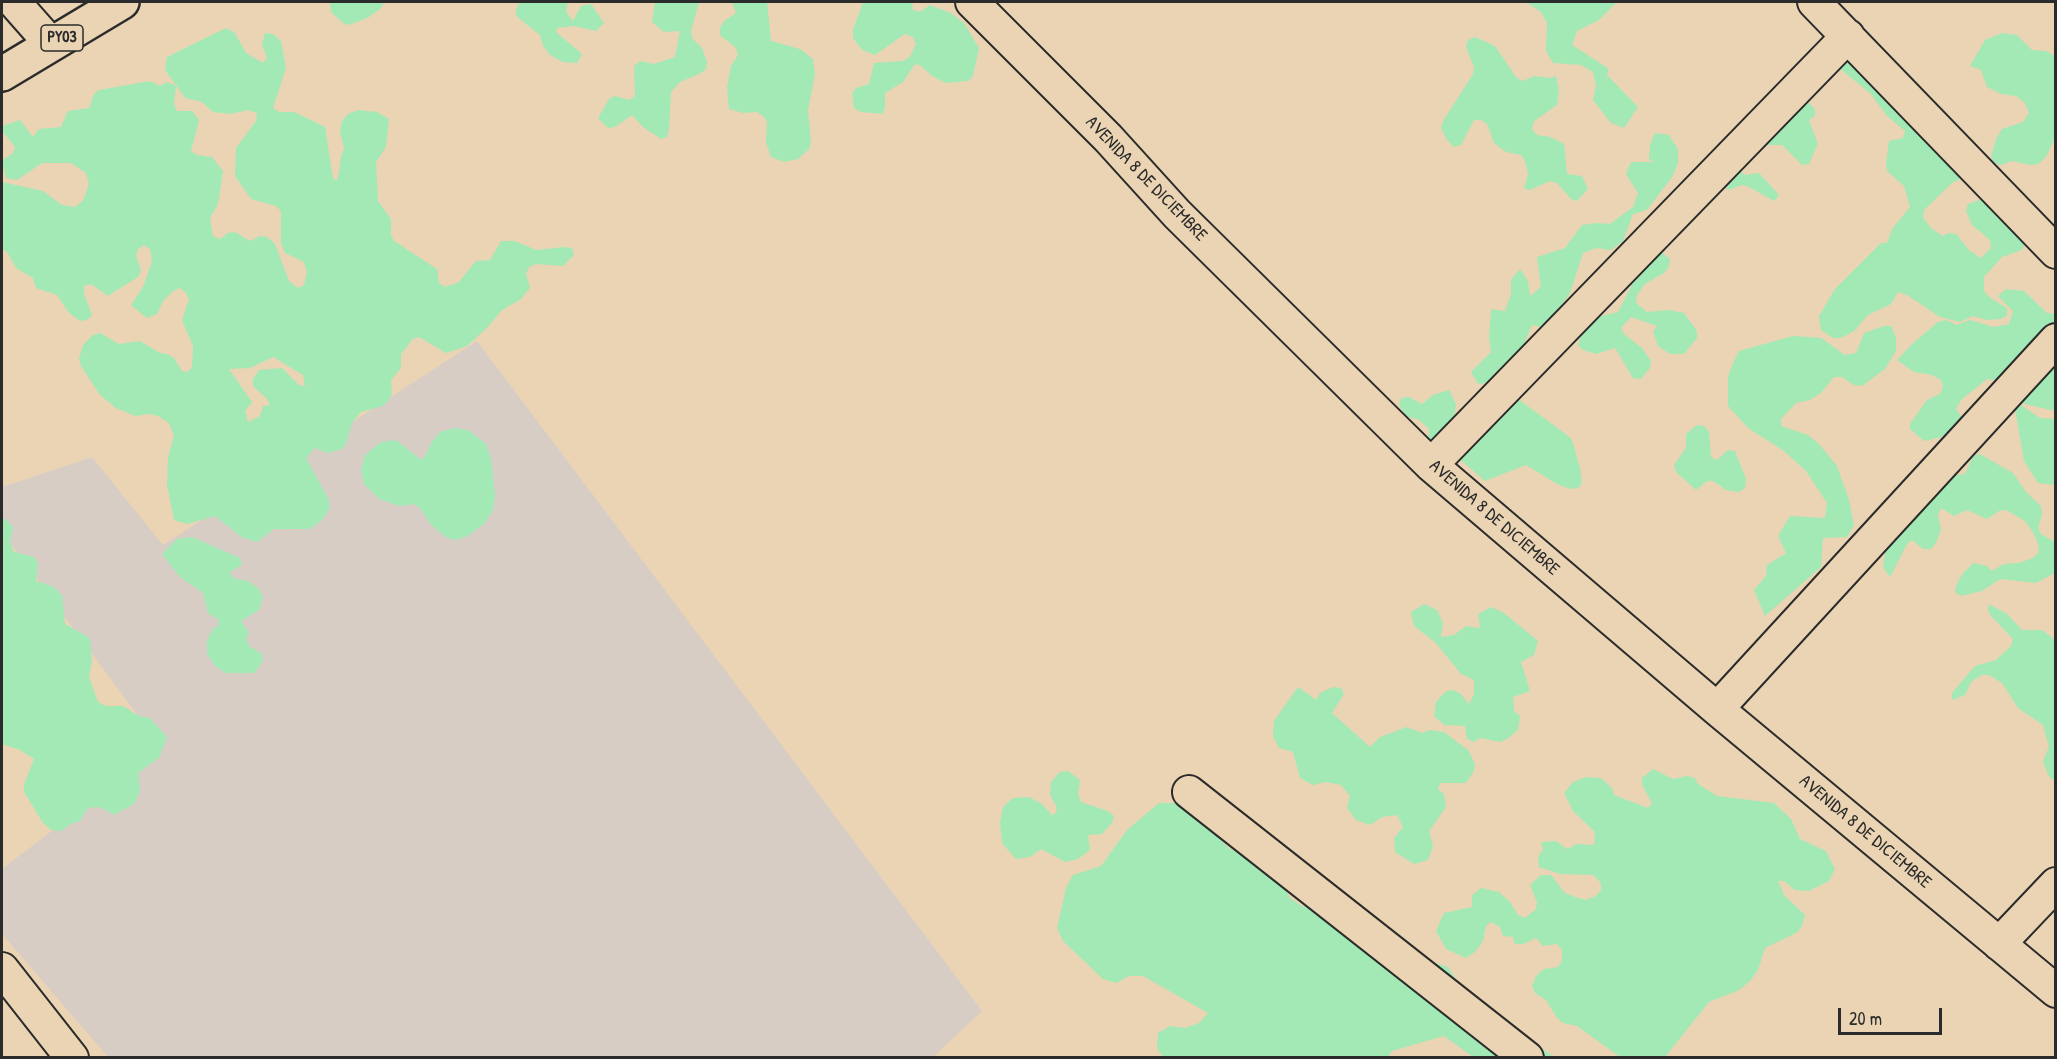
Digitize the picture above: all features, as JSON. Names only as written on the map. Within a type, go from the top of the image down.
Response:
[{"type":"highway","name":"PY03","points":[[2,74],[122,2]]},
{"type":"street","points":[[14,2],[51,44]]},
{"type":"street","name":"AVENIDA 8 DE DICIEMBRE","points":[[972,2],[1108,138],[1177,214],[1431,465],[1717,710],[2055,991]]},
{"type":"street","points":[[1814,2],[2055,252]]},
{"type":"street","points":[[1431,465],[1848,36]]},
{"type":"street","points":[[1717,710],[2055,339]]},
{"type":"street","points":[[1190,792],[1527,1058]]},
{"type":"street","points":[[1999,944],[2055,884]]},
{"type":"street","points":[[6,984],[72,1058]]},
{"type":"shaded area","points":[[477,341],[982,1011],[933,1057],[108,1057],[2,934],[2,869],[161,747],[2,532],[2,487],[92,457],[163,545]]},
{"type":"green space","points":[[330,2],[384,2],[382,7],[369,17],[349,25],[343,23],[331,12]]},
{"type":"green space","points":[[520,2],[568,2],[566,12],[573,21],[581,6],[591,4],[604,23],[596,31],[574,26],[557,28],[556,32],[582,54],[577,63],[563,62],[550,55],[543,46],[540,35],[516,16],[516,9]]},
{"type":"green space","points":[[655,2],[699,2],[691,31],[692,38],[702,48],[707,62],[706,69],[680,82],[671,92],[669,129],[667,137],[661,139],[643,127],[632,115],[615,127],[608,128],[598,118],[609,99],[615,96],[629,100],[635,96],[634,66],[640,61],[654,64],[675,57],[680,31],[664,32],[652,22]]},
{"type":"green space","points":[[732,2],[767,2],[771,41],[800,49],[813,59],[815,74],[808,110],[811,141],[809,149],[798,159],[784,162],[771,157],[766,143],[767,121],[763,116],[757,112],[743,113],[729,109],[727,88],[731,66],[738,55],[736,48],[720,35],[720,28],[724,21],[736,13]]},
{"type":"green space","points":[[863,2],[912,2],[913,10],[920,12],[930,5],[951,13],[964,23],[979,48],[973,76],[968,81],[946,83],[915,64],[903,82],[885,93],[883,114],[861,112],[854,108],[852,93],[856,88],[869,84],[874,63],[903,61],[910,57],[916,44],[913,37],[905,34],[875,55],[862,50],[853,38],[853,30]]},
{"type":"green space","points":[[1526,2],[1617,2],[1599,20],[1577,31],[1572,45],[1609,69],[1607,75],[1638,107],[1624,128],[1611,123],[1593,100],[1596,86],[1593,72],[1581,65],[1553,63],[1546,51],[1547,23],[1541,12]]},
{"type":"green space","points":[[226,28],[235,33],[246,53],[263,63],[267,58],[262,44],[265,33],[273,34],[281,41],[286,68],[273,108],[279,112],[294,112],[325,127],[333,179],[337,180],[339,173],[344,149],[340,131],[342,121],[348,114],[358,110],[377,112],[389,119],[386,147],[376,162],[378,201],[391,219],[391,235],[394,241],[437,269],[439,283],[445,287],[459,282],[476,261],[490,260],[501,241],[515,241],[536,250],[572,248],[574,255],[563,266],[536,264],[529,267],[526,274],[530,288],[521,299],[502,310],[488,327],[467,346],[446,353],[419,337],[413,339],[401,354],[401,368],[391,380],[392,394],[388,401],[383,406],[361,412],[352,423],[346,444],[342,449],[328,453],[315,448],[306,458],[329,500],[330,508],[322,520],[310,529],[274,529],[257,542],[243,538],[215,516],[187,524],[174,520],[167,485],[168,457],[174,436],[169,423],[158,416],[150,414],[135,416],[116,408],[100,395],[81,366],[79,359],[83,345],[93,335],[100,333],[119,344],[140,341],[174,358],[182,371],[188,372],[192,367],[193,346],[182,320],[189,299],[186,293],[180,288],[173,291],[163,301],[157,314],[147,318],[131,305],[143,287],[152,262],[150,249],[144,245],[138,249],[136,256],[141,270],[138,277],[108,296],[91,284],[84,286],[84,294],[92,315],[87,320],[80,321],[68,312],[57,295],[36,288],[33,278],[16,268],[7,252],[2,249],[2,182],[43,191],[62,205],[75,207],[83,201],[89,184],[86,173],[71,163],[42,163],[17,180],[6,178],[2,161],[13,153],[15,147],[3,132],[2,126],[20,120],[33,137],[39,129],[61,127],[68,111],[89,108],[94,94],[99,90],[150,81],[160,86],[167,82],[176,86],[174,104],[177,111],[192,111],[199,120],[191,151],[197,155],[212,157],[223,171],[218,204],[210,218],[213,236],[220,239],[228,233],[235,232],[250,241],[260,236],[267,237],[275,244],[289,281],[298,288],[304,285],[307,272],[304,262],[285,253],[281,244],[281,211],[276,206],[251,199],[235,176],[236,148],[256,121],[257,113],[248,110],[231,114],[213,112],[202,102],[185,98],[165,70],[167,57]],"holes":[[[273,357],[303,375],[305,386],[299,385],[282,368],[259,370],[253,379],[253,386],[270,405],[263,406],[260,416],[248,422],[245,411],[252,402],[229,369],[250,368]]]},
{"type":"green space","points":[[2002,33],[2017,35],[2032,50],[2046,51],[2055,56],[2055,138],[2046,157],[2038,164],[2030,165],[2012,161],[2001,165],[1994,163],[1991,156],[2002,129],[2023,122],[2029,113],[2025,103],[2016,96],[2001,94],[1987,87],[1981,70],[1970,66],[1985,40]]},
{"type":"green space","points":[[1475,37],[1495,46],[1516,77],[1522,81],[1535,76],[1549,78],[1556,76],[1559,90],[1557,105],[1534,121],[1532,129],[1537,135],[1551,137],[1564,144],[1567,174],[1582,176],[1588,189],[1577,201],[1571,199],[1557,183],[1550,181],[1530,190],[1524,188],[1528,174],[1525,161],[1521,155],[1506,152],[1494,143],[1487,124],[1481,120],[1474,120],[1461,145],[1454,147],[1447,140],[1441,128],[1443,121],[1473,74],[1474,67],[1466,47],[1468,40]]},
{"type":"green space","points":[[1846,57],[1967,175],[1952,183],[1924,210],[1923,218],[1932,229],[1943,236],[1949,233],[1956,234],[1970,251],[1981,258],[1991,248],[1990,240],[1972,225],[1966,211],[1968,204],[1988,197],[2028,237],[2022,250],[2002,257],[1984,277],[1984,291],[1989,297],[2007,308],[2007,316],[1987,320],[1973,316],[1960,322],[1940,317],[1907,295],[1898,292],[1891,304],[1868,315],[1854,331],[1841,338],[1833,338],[1821,330],[1819,316],[1835,289],[1881,243],[1887,243],[1892,229],[1910,207],[1904,186],[1887,171],[1886,163],[1889,141],[1903,138],[1905,131],[1887,116],[1870,93],[1839,68],[1837,61]]},
{"type":"green space","points":[[1804,98],[1815,109],[1815,116],[1809,120],[1818,144],[1809,164],[1802,165],[1782,145],[1768,145],[1762,140],[1794,115],[1793,107]]},
{"type":"green space","points":[[1655,133],[1669,135],[1678,149],[1678,163],[1672,177],[1647,210],[1633,214],[1623,241],[1611,250],[1596,248],[1583,253],[1570,293],[1546,328],[1532,325],[1521,351],[1493,382],[1478,384],[1471,372],[1491,352],[1489,337],[1491,309],[1505,311],[1511,294],[1511,280],[1520,269],[1528,281],[1530,296],[1541,287],[1537,257],[1565,248],[1582,225],[1610,224],[1633,207],[1638,193],[1626,174],[1631,162],[1655,162],[1649,160],[1650,145]]},
{"type":"green space","points":[[1740,169],[1744,175],[1759,173],[1779,195],[1774,201],[1749,187],[1742,185],[1729,190],[1723,186]]},
{"type":"green space","points":[[1659,250],[1670,259],[1669,267],[1664,273],[1645,284],[1637,295],[1636,303],[1647,312],[1669,310],[1684,313],[1697,331],[1697,338],[1684,354],[1670,354],[1658,346],[1653,332],[1657,326],[1631,317],[1621,328],[1624,334],[1642,348],[1651,361],[1650,368],[1641,379],[1633,378],[1615,348],[1596,354],[1583,350],[1578,345],[1582,331],[1597,317],[1618,312],[1631,287],[1634,274]]},
{"type":"green space","points":[[2006,289],[2024,291],[2047,313],[2055,314],[2055,411],[2025,404],[1994,380],[1987,379],[1961,400],[1956,409],[1963,419],[1946,436],[1924,441],[1910,429],[1910,424],[1927,400],[1940,394],[1943,387],[1941,380],[1932,375],[1914,372],[1897,360],[1938,322],[1946,320],[1957,325],[1970,320],[1994,327],[2009,324],[2013,311],[1998,296]]},
{"type":"green space","points":[[1891,326],[1896,337],[1896,351],[1885,369],[1862,386],[1854,385],[1842,377],[1834,377],[1821,393],[1810,400],[1796,403],[1781,419],[1781,426],[1808,435],[1819,444],[1837,466],[1849,500],[1854,525],[1847,537],[1823,538],[1821,567],[1765,616],[1754,590],[1766,576],[1767,565],[1786,553],[1778,536],[1790,516],[1825,518],[1827,503],[1806,471],[1784,451],[1748,428],[1728,406],[1728,377],[1733,363],[1739,351],[1793,336],[1821,338],[1845,355],[1856,353],[1864,333]]},
{"type":"green space","points":[[1449,390],[1456,404],[1453,426],[1514,396],[1572,440],[1582,483],[1578,488],[1570,489],[1557,484],[1526,465],[1485,481],[1463,462],[1428,444],[1429,429],[1419,420],[1406,416],[1399,405],[1401,398],[1409,397],[1422,404],[1433,395]]},
{"type":"green space","points":[[2021,405],[2040,418],[2055,419],[2055,485],[2038,483],[2024,461],[2015,409]]},
{"type":"green space","points":[[1697,425],[1704,426],[1709,432],[1711,457],[1717,460],[1728,450],[1735,451],[1746,479],[1745,488],[1739,492],[1726,490],[1713,481],[1707,481],[1696,490],[1676,472],[1674,465],[1686,448],[1686,434]]},
{"type":"green space","points":[[454,428],[468,430],[486,444],[491,458],[495,495],[493,510],[485,523],[468,536],[455,540],[447,538],[431,525],[420,508],[414,504],[399,506],[379,499],[364,484],[361,470],[365,455],[381,442],[396,440],[420,459],[425,457],[431,443],[440,432]]},
{"type":"green space","points":[[1980,454],[2013,473],[2026,492],[2041,506],[2042,514],[2038,528],[2041,534],[2055,542],[2055,573],[2036,583],[2000,579],[1982,591],[1961,596],[1955,592],[1956,586],[1963,573],[1974,563],[1987,566],[1992,571],[2004,564],[2019,563],[2033,558],[2038,553],[2039,546],[2025,521],[2006,510],[1999,511],[1987,519],[1967,510],[1954,516],[1941,508],[1938,515],[1941,530],[1936,543],[1931,549],[1923,549],[1912,540],[1907,544],[1890,577],[1883,567],[1886,546],[1949,476],[1965,474],[1973,456]]},
{"type":"green space","points":[[2,516],[13,527],[10,542],[14,552],[34,557],[38,563],[36,581],[54,587],[62,595],[65,624],[90,638],[92,661],[89,677],[98,702],[105,706],[123,706],[139,716],[150,718],[167,737],[159,758],[138,773],[140,791],[134,804],[114,815],[100,807],[88,808],[80,821],[70,824],[62,831],[51,830],[43,823],[24,792],[24,785],[34,759],[20,750],[2,744]]},
{"type":"green space","points":[[192,537],[240,558],[242,565],[230,572],[233,578],[248,581],[259,589],[263,597],[259,610],[241,621],[249,632],[246,638],[249,646],[262,654],[263,661],[254,673],[226,673],[215,666],[207,654],[207,640],[214,627],[218,627],[219,620],[208,613],[203,593],[180,577],[162,554],[177,539]]},
{"type":"green space","points":[[1424,604],[1437,610],[1443,623],[1441,637],[1454,635],[1466,626],[1480,628],[1478,614],[1491,607],[1504,613],[1538,641],[1534,655],[1521,662],[1530,691],[1513,697],[1514,711],[1520,716],[1518,730],[1507,739],[1500,742],[1480,738],[1474,742],[1467,739],[1465,726],[1444,725],[1434,716],[1436,702],[1446,691],[1453,690],[1460,693],[1469,704],[1474,694],[1474,680],[1461,674],[1435,642],[1414,626],[1411,612]]},
{"type":"green space","points":[[1989,604],[2007,614],[2022,630],[2042,630],[2053,638],[2056,648],[2055,782],[2048,775],[2043,761],[2049,747],[2043,725],[2018,708],[2002,683],[1989,675],[1982,675],[1971,682],[1965,695],[1952,700],[1952,693],[1975,666],[1996,660],[2011,646],[2013,639],[1992,617],[1988,611]]},
{"type":"green space","points":[[1298,687],[1316,700],[1320,693],[1333,687],[1341,688],[1344,694],[1332,713],[1370,747],[1380,737],[1407,727],[1422,733],[1429,730],[1444,732],[1468,750],[1475,764],[1474,771],[1466,783],[1440,783],[1438,789],[1444,794],[1446,807],[1429,831],[1433,846],[1428,860],[1414,864],[1395,852],[1394,838],[1403,827],[1397,815],[1382,817],[1370,825],[1356,820],[1347,808],[1350,796],[1341,785],[1326,782],[1313,785],[1300,778],[1293,752],[1279,748],[1273,736],[1274,721]]},
{"type":"green space","points":[[1653,769],[1673,779],[1687,776],[1695,778],[1698,784],[1717,796],[1774,803],[1791,819],[1800,839],[1826,851],[1835,869],[1829,881],[1809,891],[1795,890],[1784,881],[1778,881],[1784,895],[1805,915],[1801,928],[1796,933],[1765,948],[1758,970],[1750,981],[1739,990],[1709,1002],[1665,1057],[1620,1057],[1577,1026],[1563,1023],[1557,1018],[1546,1000],[1535,993],[1532,986],[1536,976],[1544,969],[1558,967],[1562,961],[1562,950],[1557,944],[1543,946],[1536,938],[1523,944],[1515,944],[1513,937],[1503,936],[1500,927],[1491,922],[1486,926],[1483,941],[1475,952],[1466,958],[1446,949],[1436,931],[1444,913],[1472,907],[1472,895],[1481,888],[1499,892],[1510,902],[1518,915],[1525,918],[1536,909],[1537,902],[1530,885],[1541,875],[1551,875],[1565,893],[1575,897],[1586,900],[1596,896],[1601,890],[1601,883],[1593,875],[1560,874],[1539,867],[1538,857],[1543,849],[1541,842],[1556,841],[1567,849],[1577,844],[1594,845],[1595,832],[1573,811],[1564,793],[1573,782],[1586,777],[1601,778],[1612,788],[1614,795],[1648,808],[1652,803],[1642,785],[1642,778]]},
{"type":"green space","points":[[1068,771],[1080,780],[1078,794],[1081,802],[1108,811],[1114,816],[1112,823],[1102,834],[1088,835],[1090,850],[1078,859],[1065,862],[1041,849],[1030,857],[1016,859],[1002,843],[1000,822],[1003,807],[1013,798],[1029,797],[1042,804],[1052,815],[1055,814],[1057,808],[1050,795],[1051,782],[1060,772]]},
{"type":"green space","points":[[1159,803],[1173,803],[1188,808],[1230,849],[1244,855],[1283,885],[1290,898],[1302,906],[1316,909],[1420,958],[1448,967],[1463,991],[1554,1057],[1473,1057],[1444,1036],[1392,1051],[1388,1057],[1163,1057],[1157,1048],[1158,1033],[1170,1026],[1185,1028],[1199,1023],[1208,1013],[1143,976],[1129,976],[1116,983],[1103,979],[1063,941],[1057,928],[1066,888],[1073,875],[1101,866],[1127,830]]}]
